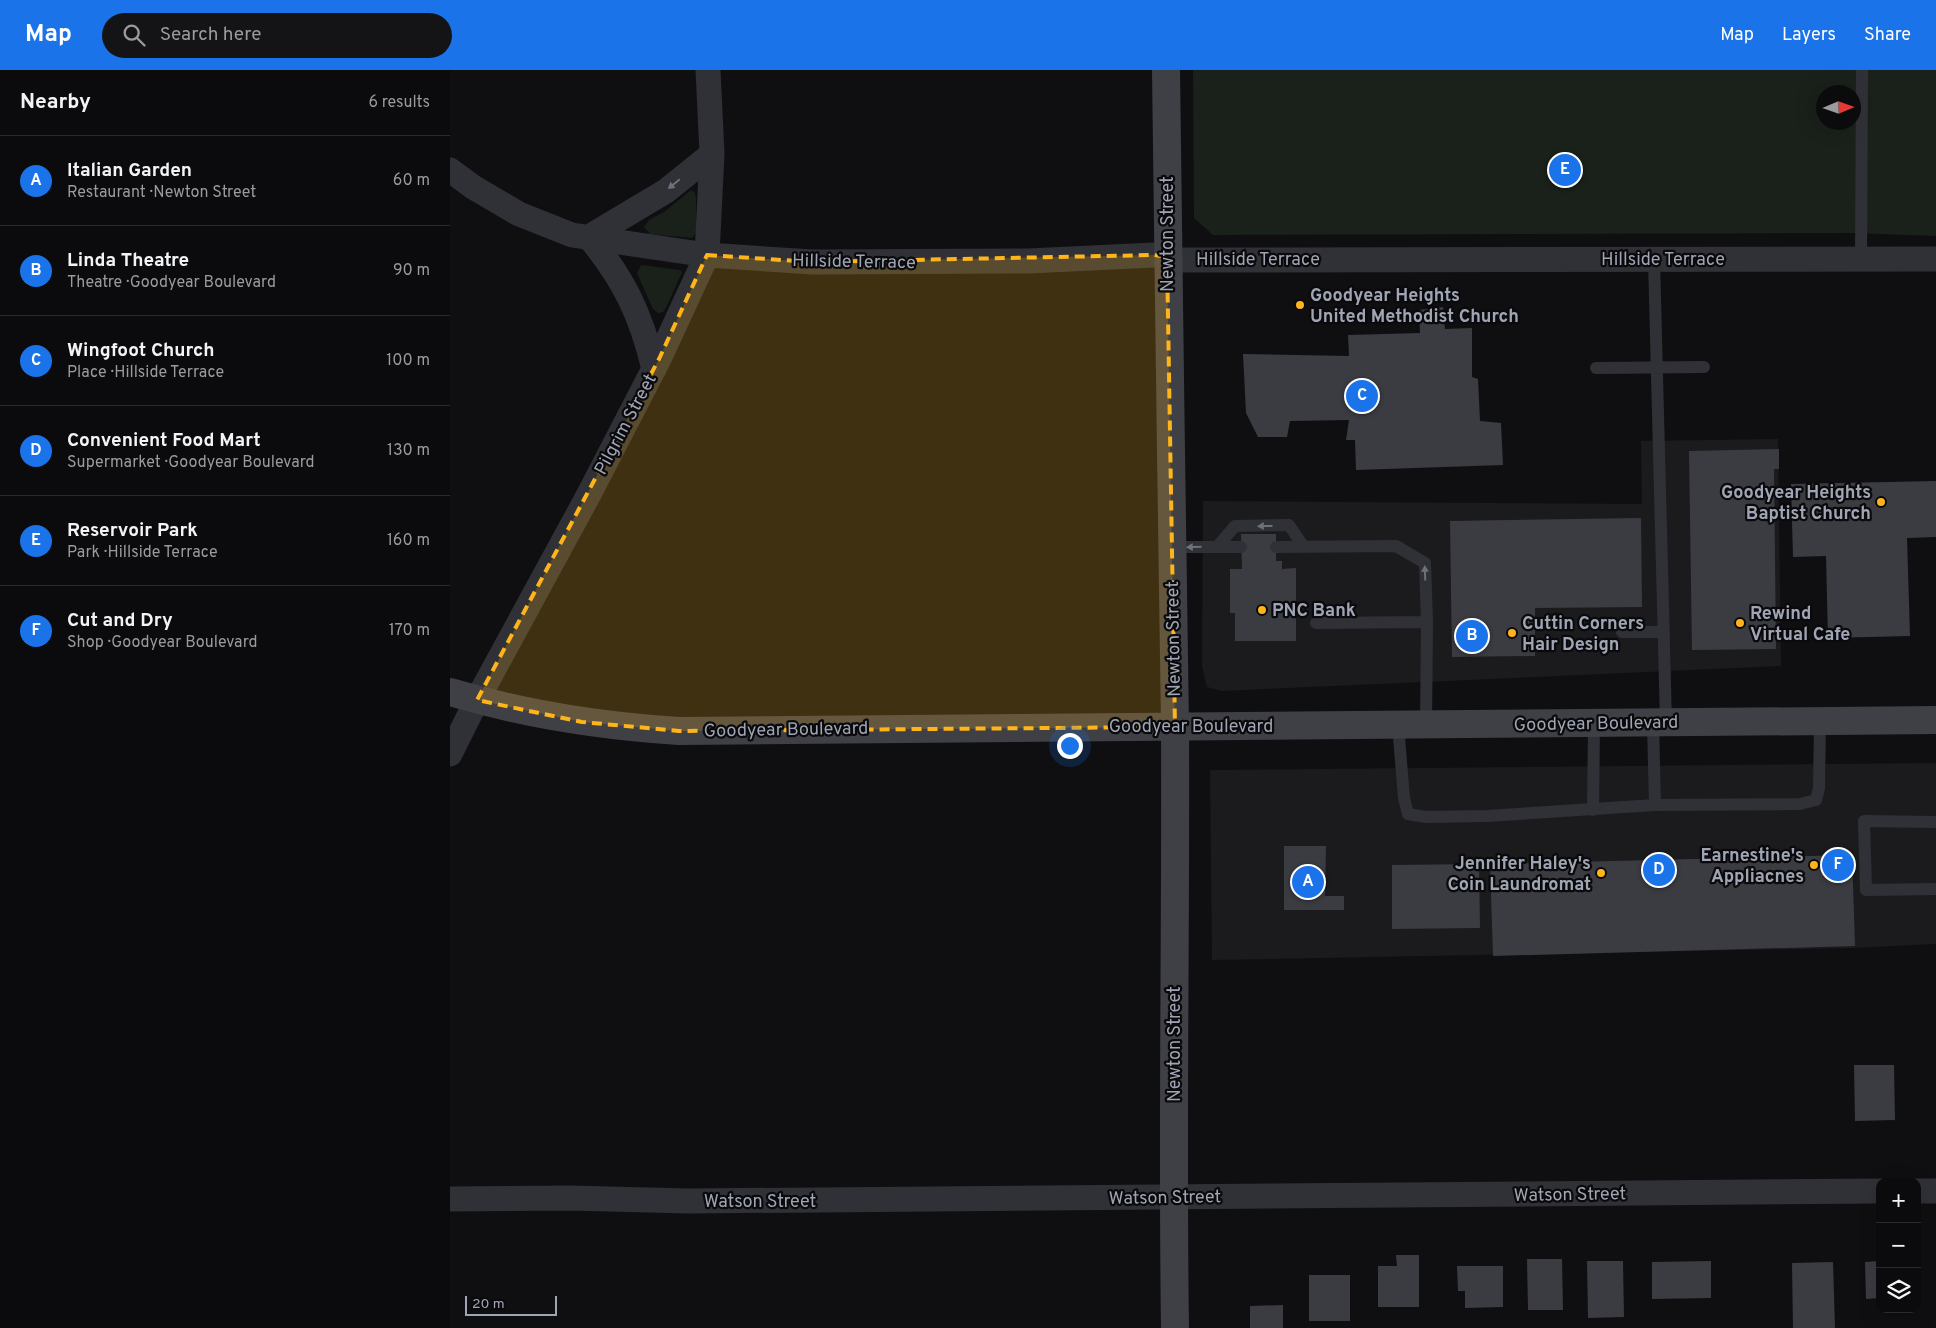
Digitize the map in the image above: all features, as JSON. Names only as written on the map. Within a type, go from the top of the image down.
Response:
[{"type":"street","name":"Pilgrim Street","points":[[450,754],[654,369],[707,255],[712,154],[708,70]]},
{"type":"street","name":"Newton Street","points":[[1166,70],[1167,257],[1175,727],[1173,1198],[1175,1328]]},
{"type":"street","points":[[654,369],[646,336],[632,300],[606,258],[589,237],[666,191],[712,154]]},
{"type":"street","name":"Hillside Terrace","points":[[450,170],[473,188],[519,214],[572,235],[707,255],[812,262],[1028,261],[1141,256],[1167,257],[1182,260],[1936,259]]},
{"type":"street","name":"Goodyear Boulevard","points":[[450,692],[477,700],[582,722],[678,731],[1936,720]]},
{"type":"street","points":[[450,1185],[487,1199]]},
{"type":"street","points":[[1921,1191],[1936,1190]]},
{"type":"street","name":"Watson Street","points":[[450,1199],[569,1198],[699,1201],[1876,1191]]},
{"type":"lane","points":[[1861,258],[1862,70]]},
{"type":"lane","points":[[1654,259],[1664,632],[1656,805]]},
{"type":"lane","points":[[1596,368],[1704,367]]},
{"type":"lane","points":[[1217,547],[1236,526],[1289,525],[1303,546]]},
{"type":"lane","points":[[1276,547],[1396,546],[1425,563],[1427,622],[1426,725]]},
{"type":"lane","points":[[1172,547],[1241,547]]},
{"type":"lane","points":[[1316,623],[1427,622]]},
{"type":"lane","points":[[1622,632],[1664,632]]},
{"type":"lane","points":[[1398,725],[1404,798],[1408,814],[1426,816],[1487,816],[1656,805],[1800,804],[1816,800],[1820,788],[1820,721]]},
{"type":"lane","points":[[1593,810],[1594,723]]},
{"type":"lane","points":[[1936,822],[1864,821],[1866,890],[1936,889]]},
{"type":"highlighted area","points":[[707,255],[812,262],[1154,255],[1167,257],[1175,727],[679,731],[582,722],[477,700],[659,359]]},
{"type":"shaded area","points":[[1193,70],[1936,70],[1936,236],[1852,233],[1213,235],[1194,218]]},
{"type":"shaded area","points":[[691,190],[695,193],[696,198],[696,233],[692,238],[650,234],[644,227],[649,220],[664,212]]},
{"type":"shaded area","points":[[641,265],[680,270],[682,272],[663,312],[658,313],[653,309],[637,273]]},
{"type":"shaded area","points":[[1778,439],[1781,666],[1222,691],[1207,687],[1202,666],[1203,501],[1642,504],[1641,441]]},
{"type":"shaded area","points":[[1936,763],[1936,944],[1853,948],[1212,960],[1210,770]]},
{"type":"building","points":[[1443,307],[1445,329],[1472,328],[1472,377],[1478,379],[1480,421],[1501,423],[1503,465],[1356,470],[1355,440],[1346,440],[1349,420],[1290,421],[1287,437],[1258,437],[1246,413],[1243,354],[1349,356],[1348,335],[1420,333],[1419,310]]},
{"type":"building","points":[[1779,449],[1779,469],[1774,469],[1776,649],[1692,650],[1689,451]]},
{"type":"building","points":[[1936,481],[1936,537],[1907,538],[1910,636],[1828,638],[1826,556],[1793,557],[1791,484]]},
{"type":"building","points":[[1641,518],[1642,607],[1535,608],[1535,656],[1452,657],[1450,521]]},
{"type":"building","points":[[1241,534],[1276,534],[1276,561],[1282,561],[1282,569],[1296,568],[1296,641],[1235,641],[1235,613],[1230,613],[1230,569],[1242,569]]},
{"type":"building","points":[[1284,846],[1326,846],[1325,896],[1344,896],[1344,910],[1284,910]]},
{"type":"building","points":[[1852,855],[1855,946],[1493,956],[1490,864]]},
{"type":"building","points":[[1479,864],[1480,928],[1392,929],[1392,865]]},
{"type":"building","points":[[1854,1065],[1894,1065],[1895,1120],[1855,1121]]},
{"type":"building","points":[[1396,1255],[1419,1255],[1419,1307],[1378,1307],[1378,1266],[1397,1266]]},
{"type":"building","points":[[1527,1259],[1562,1259],[1563,1310],[1528,1310]]},
{"type":"building","points":[[1587,1261],[1623,1261],[1624,1317],[1588,1318]]},
{"type":"building","points":[[1711,1261],[1711,1298],[1652,1299],[1652,1262]]},
{"type":"building","points":[[1876,1261],[1876,1298],[1866,1299],[1865,1262]]},
{"type":"building","points":[[1833,1262],[1835,1328],[1793,1328],[1792,1263]]},
{"type":"building","points":[[1457,1266],[1503,1266],[1503,1307],[1465,1308],[1465,1291],[1458,1291]]},
{"type":"building","points":[[1309,1275],[1350,1275],[1350,1321],[1309,1321]]},
{"type":"building","points":[[1283,1305],[1283,1328],[1250,1328],[1250,1306]]},
{"type":"place","name":"Reservoir Park","points":[[1565,170]]},
{"type":"place","name":"Goodyear Heights United Methodist Church","points":[[1300,305]]},
{"type":"place","name":"Wingfoot Church","points":[[1362,396]]},
{"type":"place","name":"Goodyear Heights Baptist Church","points":[[1881,502]]},
{"type":"place","name":"PNC Bank","points":[[1262,610]]},
{"type":"place","name":"Rewind Virtual Cafe","points":[[1740,623]]},
{"type":"place","name":"Cuttin Corners Hair Design","points":[[1512,633]]},
{"type":"place","name":"Linda Theatre","points":[[1472,636]]},
{"type":"place","name":"Earnestine's Appliacnes","points":[[1814,865]]},
{"type":"place","name":"Cut and Dry","points":[[1838,865]]},
{"type":"place","name":"Convenient Food Mart","points":[[1659,870]]},
{"type":"place","name":"Jennifer Haley's Coin Laundromat","points":[[1601,873]]},
{"type":"place","name":"Italian Garden","points":[[1308,882]]}]
